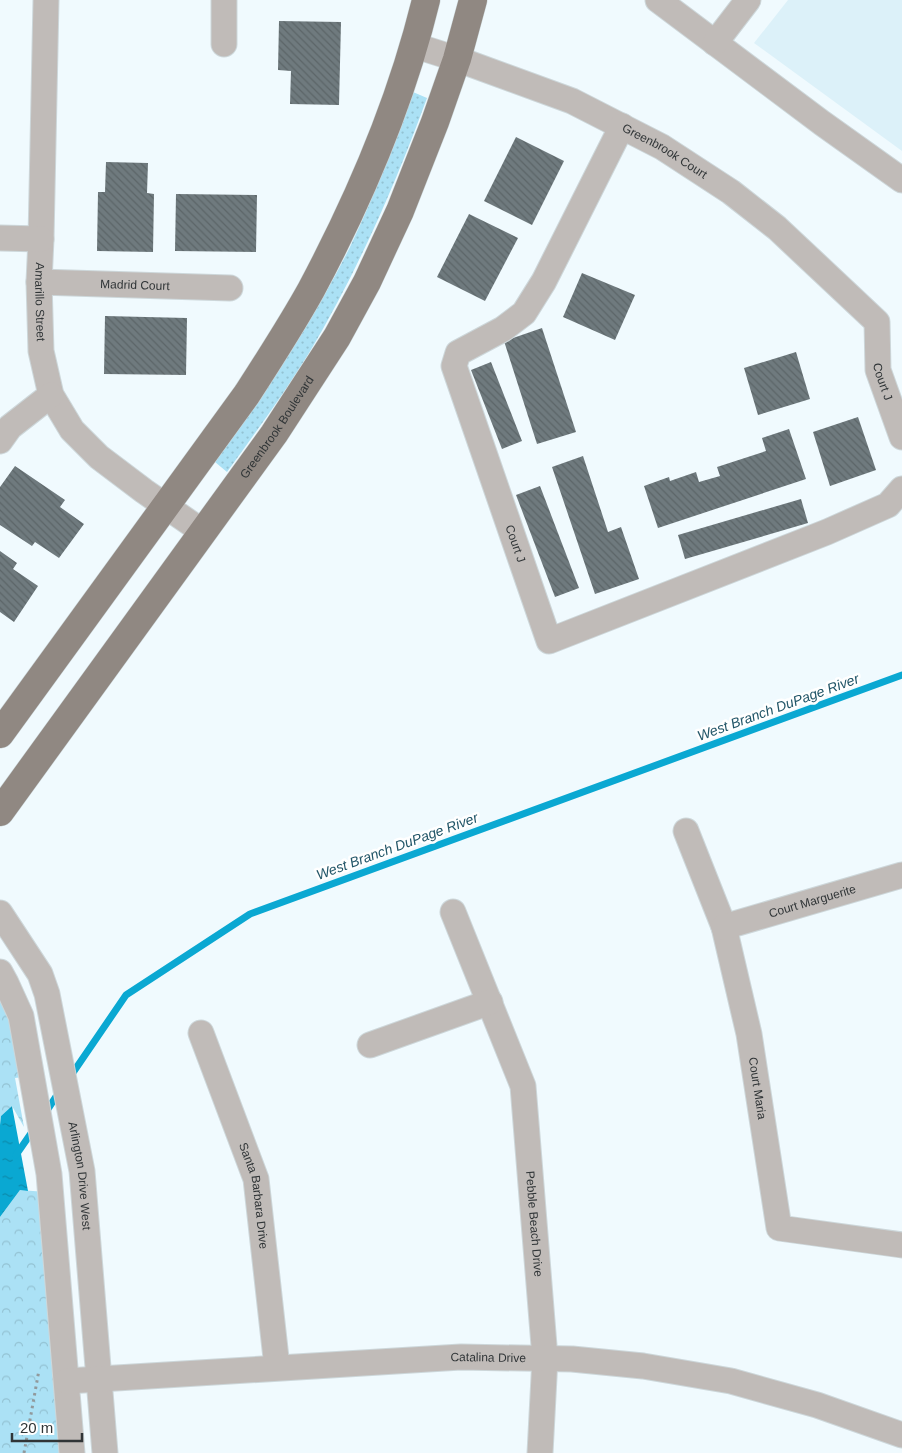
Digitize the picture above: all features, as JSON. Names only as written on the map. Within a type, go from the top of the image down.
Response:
[{"type":"main road","points":[[0,734],[247,394],[284,337],[346,220],[379,144],[413,45],[426,0]]},
{"type":"main road","name":"Greenbrook Boulevard","points":[[0,812],[274,434],[337,338],[400,212],[458,59],[473,0]]},
{"type":"street","name":"Amarillo Street","points":[[46,0],[42,239],[39,282],[41,351],[51,395],[72,430],[99,457],[204,532]]},
{"type":"street","points":[[224,0],[224,44]]},
{"type":"street","points":[[658,0],[822,123],[902,180]]},
{"type":"street","points":[[715,43],[748,0]]},
{"type":"street","name":"Greenbrook Court","points":[[413,45],[458,59],[572,101],[662,147],[731,192],[777,228],[877,322]]},
{"type":"street","name":"Court J","points":[[622,126],[544,281],[524,313],[503,328],[458,353],[454,366],[550,641],[880,509],[888,505],[902,489]]},
{"type":"street","points":[[0,238],[42,239]]},
{"type":"street","name":"Madrid Court","points":[[39,282],[230,288]]},
{"type":"street","name":"Court J","points":[[877,322],[878,370],[902,437]]},
{"type":"street","points":[[0,441],[10,427],[51,395]]},
{"type":"street","name":"Court Maria","points":[[686,831],[724,928],[749,1034],[779,1228],[902,1246]]},
{"type":"street","name":"Court Marguerite","points":[[724,928],[902,875]]},
{"type":"street","name":"Pebble Beach Drive","points":[[453,912],[523,1086],[544,1358],[540,1453]]},
{"type":"street","name":"Arlington Drive West","points":[[0,913],[40,974],[47,994],[82,1171],[105,1453]]},
{"type":"street","points":[[0,972],[21,1016],[49,1174],[72,1453]]},
{"type":"street","points":[[370,1045],[490,1002]]},
{"type":"street","name":"Santa Barbara Drive","points":[[202,1033],[256,1180],[277,1368]]},
{"type":"street","name":"Catalina Drive","points":[[67,1382],[461,1357],[572,1359],[643,1366],[731,1382],[817,1405],[902,1435]]},
{"type":"shaded area","points":[[788,0],[902,0],[902,151],[754,43]]},
{"type":"green space","points":[[413,92],[427,98],[402,164],[359,260],[309,353],[227,472],[215,462],[287,357],[320,303],[350,247],[383,170]]},
{"type":"green space","points":[[0,998],[8,1014],[23,1077],[15,1078],[24,1127],[12,1106],[1,1116],[0,1125]]},
{"type":"green space","points":[[20,1190],[46,1192],[61,1453],[0,1453],[0,1217]]},
{"type":"water","points":[[12,1106],[28,1191],[20,1190],[0,1217],[0,1125],[1,1116]]},
{"type":"building","points":[[279,21],[341,22],[339,105],[290,104],[291,71],[278,70]]},
{"type":"building","points":[[516,137],[564,161],[532,225],[484,201]]},
{"type":"building","points":[[106,162],[148,163],[147,193],[154,194],[153,252],[97,251],[98,192],[105,192]]},
{"type":"building","points":[[176,194],[257,195],[256,252],[175,251]]},
{"type":"building","points":[[469,214],[518,238],[485,301],[437,277]]},
{"type":"building","points":[[582,273],[635,295],[615,340],[563,317]]},
{"type":"building","points":[[105,316],[187,318],[186,375],[104,374]]},
{"type":"building","points":[[542,328],[576,432],[537,444],[504,341]]},
{"type":"building","points":[[796,352],[810,399],[758,415],[744,368]]},
{"type":"building","points":[[491,362],[522,441],[502,449],[471,370]]},
{"type":"building","points":[[858,417],[876,470],[830,486],[813,432]]},
{"type":"building","points":[[789,429],[806,479],[658,528],[644,486],[669,477],[670,481],[696,472],[699,482],[720,476],[717,467],[766,451],[762,438]]},
{"type":"building","points":[[583,456],[608,532],[621,527],[639,579],[595,594],[552,467]]},
{"type":"building","points":[[15,466],[65,500],[60,507],[84,524],[59,558],[35,542],[32,546],[0,525],[0,487]]},
{"type":"building","points":[[540,486],[579,588],[555,597],[516,495]]},
{"type":"building","points":[[801,499],[808,523],[685,559],[678,535]]},
{"type":"building","points":[[0,551],[17,563],[13,569],[38,586],[14,622],[0,612]]},
{"type":"waterway","name":"West Branch DuPage River","points":[[70,1077],[126,995],[250,914],[902,675]]},
{"type":"waterway","name":"West Branch DuPage River","points":[[46,1112],[59,1092]]},
{"type":"waterway","name":"West Branch DuPage River","points":[[16,1155],[34,1129]]}]
